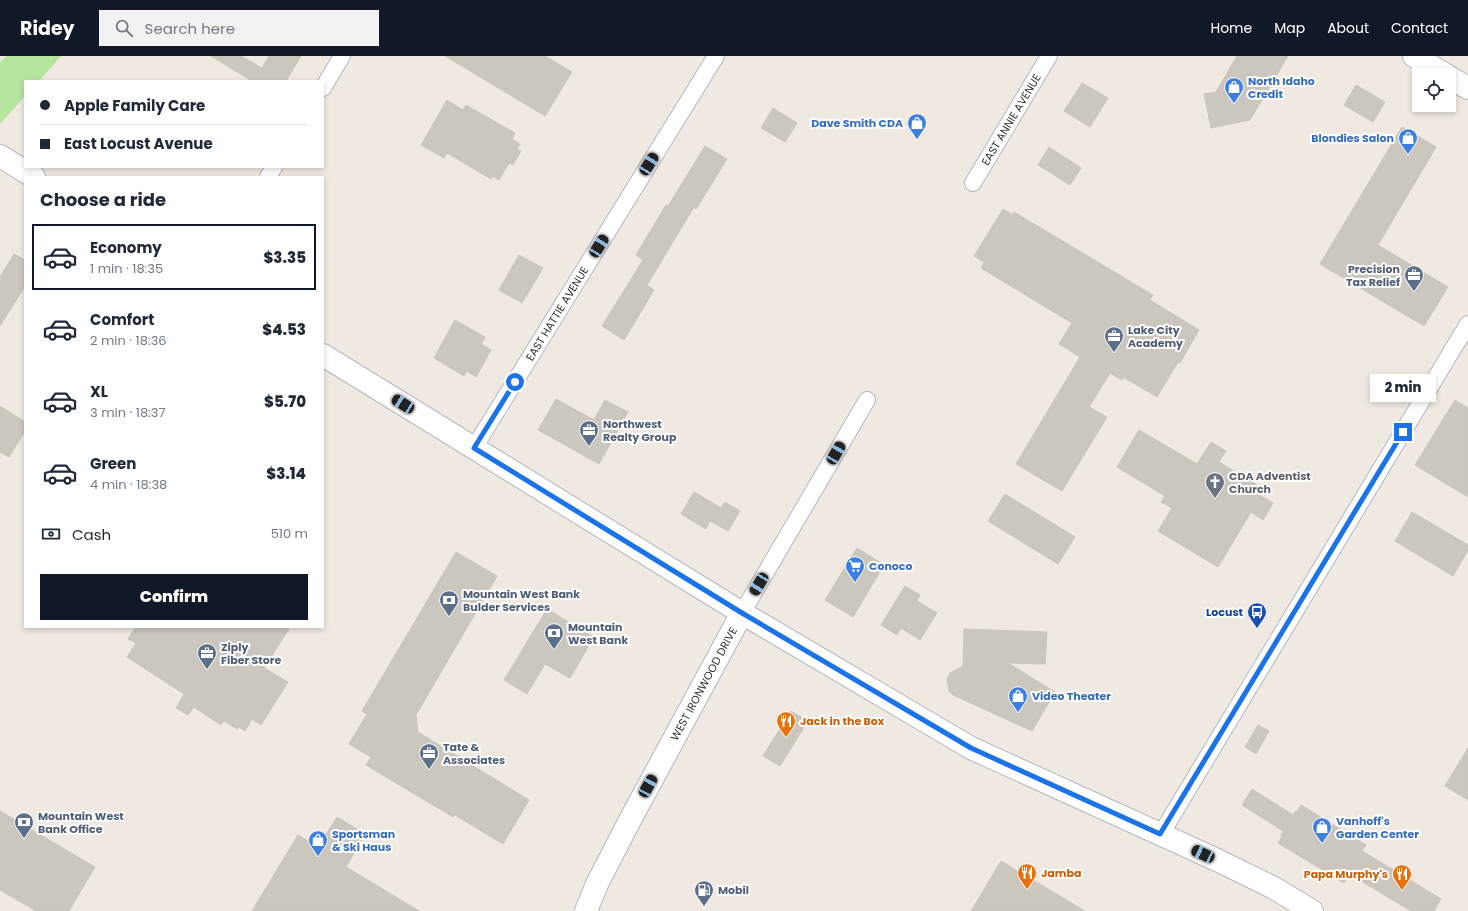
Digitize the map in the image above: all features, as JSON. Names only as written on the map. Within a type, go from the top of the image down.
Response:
[{"type":"main road","points":[[1414,56],[1434,68]]},
{"type":"main road","points":[[1456,81],[1468,88]]},
{"type":"main road","points":[[0,156],[32,176]]},
{"type":"main road","points":[[324,356],[742,613],[971,748],[1160,834],[1274,888],[1312,911]]},
{"type":"main road","name":"WEST IRONWOOD DRIVE","points":[[586,911],[597,884],[630,820],[742,613]]},
{"type":"street","points":[[324,86],[342,56]]},
{"type":"street","name":"EAST HATTIE AVENUE","points":[[474,448],[716,56]]},
{"type":"street","name":"EAST ANNIE AVENUE","points":[[972,183],[1049,56]]},
{"type":"street","points":[[1160,834],[1468,324]]},
{"type":"street","name":"WEST IRONWOOD DRIVE","points":[[742,613],[867,400]]},
{"type":"green space","points":[[6,56],[61,56],[40,80],[24,80],[24,97],[0,124],[0,62]]},
{"type":"building","points":[[211,56],[241,56],[262,68],[269,56],[301,56],[287,80],[250,80]]},
{"type":"building","points":[[445,56],[545,56],[572,72],[545,116]]},
{"type":"building","points":[[1237,56],[1288,56],[1250,120],[1211,128],[1204,94],[1216,92]]},
{"type":"building","points":[[1082,83],[1108,98],[1090,127],[1064,111]]},
{"type":"building","points":[[1356,85],[1385,102],[1373,122],[1344,105]]},
{"type":"building","points":[[447,100],[463,110],[466,105],[515,133],[512,139],[520,144],[517,149],[521,151],[513,165],[509,163],[499,180],[493,176],[491,179],[447,153],[444,158],[421,145]]},
{"type":"building","points":[[773,108],[797,123],[785,142],[761,128]]},
{"type":"building","points":[[1402,127],[1436,147],[1378,245],[1448,287],[1424,326],[1320,264]]},
{"type":"building","points":[[705,146],[727,159],[696,209],[694,207],[647,285],[654,290],[624,340],[602,326],[643,260],[636,255],[666,205],[668,206]]},
{"type":"building","points":[[1049,147],[1081,168],[1070,185],[1038,165]]},
{"type":"building","name":"Lake City Academy","points":[[1003,209],[1013,215],[1014,212],[1153,295],[1150,300],[1199,330],[1180,363],[1178,362],[1157,397],[1123,377],[1122,380],[1110,373],[1089,407],[1107,417],[1062,491],[1016,464],[1080,357],[1059,344],[1072,323],[981,268],[984,262],[974,256]]},
{"type":"building","points":[[14,254],[24,259],[24,288],[0,326],[0,277]]},
{"type":"building","points":[[519,255],[543,268],[522,303],[499,290]]},
{"type":"building","points":[[455,320],[485,337],[481,344],[491,350],[476,377],[467,371],[464,376],[434,358]]},
{"type":"building","name":"Northwest Realty Group","points":[[556,399],[594,420],[605,400],[628,412],[599,464],[538,430]]},
{"type":"building","points":[[1455,400],[1468,408],[1468,497],[1415,465]]},
{"type":"building","points":[[0,406],[24,421],[24,433],[9,457],[0,452]]},
{"type":"building","name":"CDA Adventist Church","points":[[1139,430],[1197,464],[1211,442],[1226,451],[1219,462],[1257,485],[1253,491],[1273,503],[1263,520],[1251,512],[1218,567],[1158,531],[1172,508],[1161,502],[1165,496],[1117,467]]},
{"type":"building","points":[[694,492],[721,508],[725,502],[740,511],[728,531],[710,521],[706,529],[681,514]]},
{"type":"building","points":[[1005,494],[1075,537],[1058,564],[988,521]]},
{"type":"building","points":[[1412,512],[1468,545],[1468,550],[1453,576],[1395,541]]},
{"type":"building","name":"Conoco","points":[[857,548],[884,565],[853,617],[825,600]]},
{"type":"building","points":[[456,552],[497,576],[416,715],[418,732],[529,800],[503,844],[455,815],[453,817],[366,765],[371,757],[349,744],[367,714],[362,711]]},
{"type":"building","name":"Conoco","points":[[905,586],[920,595],[917,601],[937,613],[920,640],[901,628],[897,635],[881,625]]},
{"type":"building","name":"Mountain West Bank","points":[[547,609],[594,637],[570,678],[545,664],[527,694],[504,680]]},
{"type":"building","name":"Ziply Fiber Store","points":[[135,628],[289,628],[264,668],[288,682],[261,725],[252,719],[245,731],[239,727],[237,729],[224,721],[221,725],[194,707],[188,715],[176,708],[184,694],[127,657],[136,643],[128,639]]},
{"type":"building","points":[[964,629],[1047,632],[1045,664],[1008,663],[1055,692],[1032,731],[953,695],[949,691],[947,679],[950,673],[963,666]]},
{"type":"building","name":"Jack in the Box","points":[[791,711],[808,721],[780,766],[763,756]]},
{"type":"building","points":[[1258,725],[1269,731],[1256,754],[1245,747]]},
{"type":"building","points":[[1468,748],[1468,800],[1445,786]]},
{"type":"building","points":[[1252,789],[1293,815],[1295,811],[1297,812],[1301,805],[1366,845],[1362,851],[1441,899],[1434,911],[1411,911],[1351,875],[1349,878],[1347,877],[1344,883],[1278,843],[1283,831],[1242,805]]},
{"type":"building","name":"Mountain West Bank Office","points":[[0,811],[95,867],[69,911],[36,911],[0,890]]},
{"type":"building","name":"Sportsman & Ski Haus","points":[[337,817],[365,834],[346,867],[419,911],[252,911],[298,835],[318,847]]},
{"type":"building","points":[[1001,861],[1085,911],[971,911]]},
{"type":"place","name":"North Idaho Credit","points":[[1234,104]]},
{"type":"place","name":"Dave Smith CDA","points":[[917,140]]},
{"type":"place","name":"Blondies Salon","points":[[1408,155]]},
{"type":"place","name":"Precision Tax Relief","points":[[1414,292]]},
{"type":"place","name":"Lake City Academy","points":[[1114,353]]},
{"type":"place","name":"Northwest Realty Group","points":[[589,447]]},
{"type":"place","name":"CDA Adventist Church","points":[[1215,499]]},
{"type":"place","name":"Conoco","points":[[855,583]]},
{"type":"place","name":"Mountain West Bank Bulder Services","points":[[449,617]]},
{"type":"place","name":"Locust","points":[[1257,629]]},
{"type":"place","name":"Mountain West Bank","points":[[554,650]]},
{"type":"place","name":"Ziply Fiber Store","points":[[207,670]]},
{"type":"place","name":"Video Theater","points":[[1018,713]]},
{"type":"place","name":"Jack in the Box","points":[[786,738]]},
{"type":"place","name":"Tate & Associates","points":[[429,770]]},
{"type":"place","name":"Mountain West Bank Office","points":[[24,839]]},
{"type":"place","name":"Vanhoff's Garden Center","points":[[1322,844]]},
{"type":"place","name":"Sportsman & Ski Haus","points":[[318,857]]},
{"type":"place","name":"Jamba","points":[[1027,890]]},
{"type":"place","name":"Papa Murphy's","points":[[1402,891]]},
{"type":"place","name":"Mobil","points":[[704,907]]},
{"type":"route","points":[[515,382],[474,448],[742,613],[971,748],[1160,834],[1403,432]]}]
